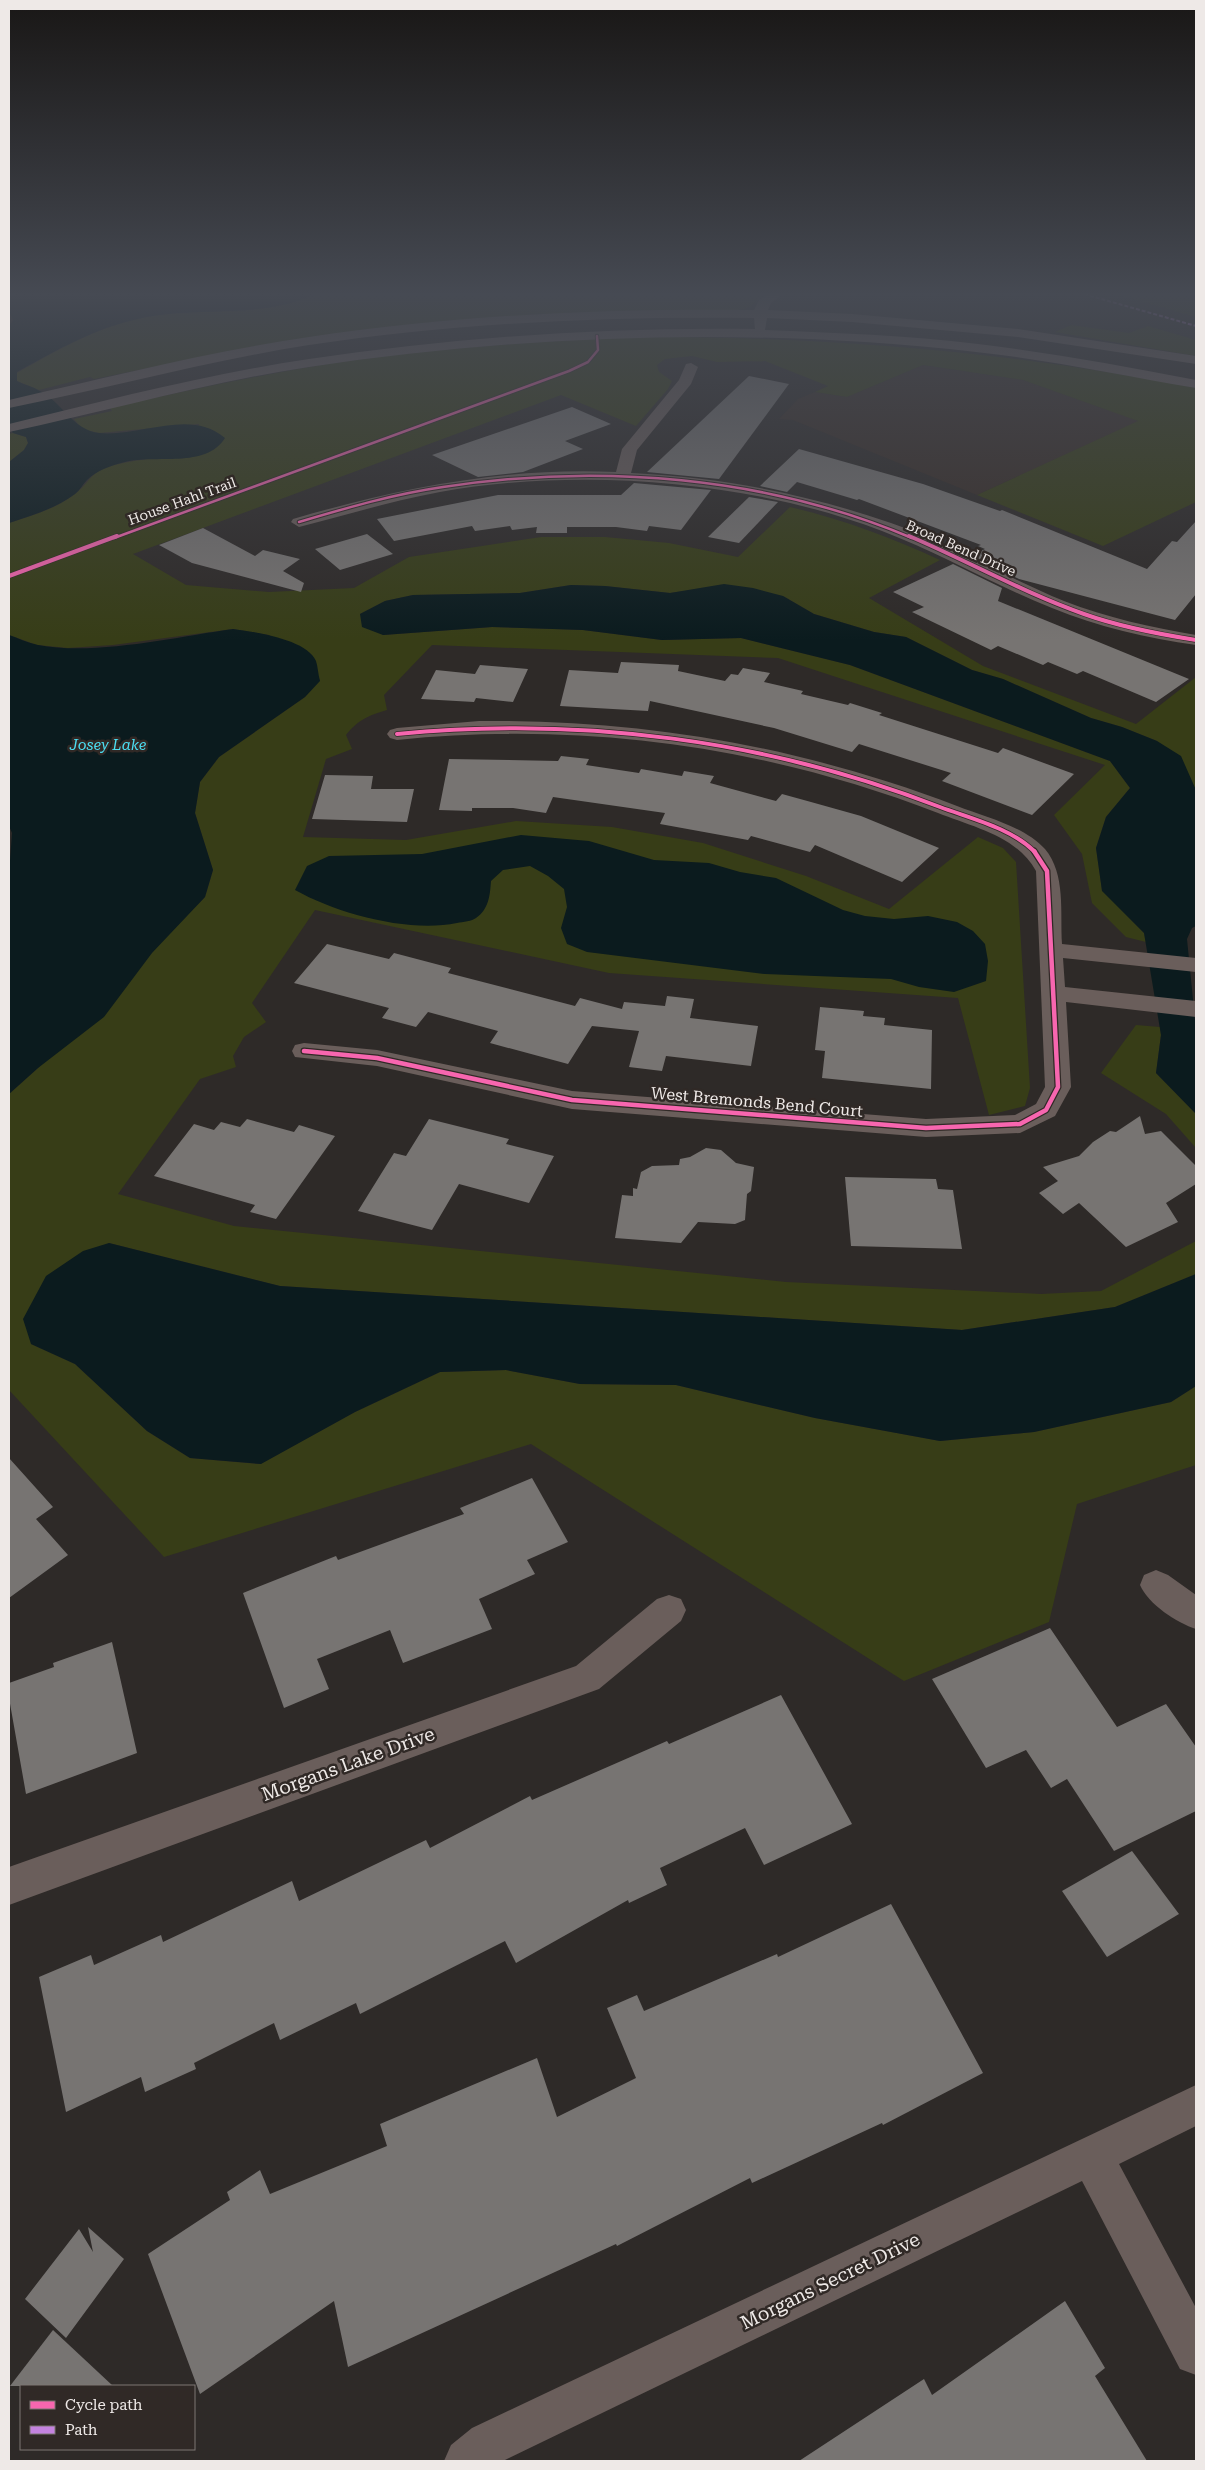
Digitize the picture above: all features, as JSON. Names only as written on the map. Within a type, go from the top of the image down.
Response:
[{"type":"main road","points":[[9,428],[88,409]]},
{"type":"street","points":[[622,477],[630,449],[663,409]]},
{"type":"street","name":"Broad Bend Drive","points":[[299,522],[369,501],[446,486],[497,481],[622,477],[739,489],[839,512],[911,537],[1082,614],[1124,626],[1196,640]]},
{"type":"street","name":"West Bremonds Bend Court","points":[[304,1052],[377,1058],[572,1100],[926,1128],[1020,1124],[1046,1110],[1058,1087],[1047,871],[1037,854],[1019,840],[920,798],[848,775],[759,752],[664,736],[568,728],[490,727],[397,734]]},
{"type":"street","points":[[1051,950],[1196,965]]},
{"type":"street","points":[[1053,993],[1196,1009]]},
{"type":"street","points":[[1156,1585],[1196,1614]]},
{"type":"street","name":"Morgans Lake Drive","points":[[9,1886],[587,1678],[669,1610]]},
{"type":"street","name":"Morgans Secret Drive","points":[[467,2461],[488,2444],[1196,2105]]},
{"type":"street","points":[[1091,2155],[1196,2352]]},
{"type":"shaded area","points":[[788,409],[1106,409],[1139,421],[977,495],[793,420],[779,419]]},
{"type":"green space","points":[[111,409],[523,409],[133,554],[186,585],[269,592],[354,588],[409,557],[541,537],[605,537],[669,543],[738,557],[790,507],[848,523],[940,560],[869,598],[983,666],[1136,724],[1196,677],[1196,790],[1157,741],[1122,727],[1091,718],[1003,679],[972,670],[906,637],[874,632],[814,614],[783,596],[693,590],[670,593],[605,586],[571,585],[520,593],[413,595],[385,601],[360,614],[383,635],[492,627],[583,630],[662,640],[741,638],[850,665],[1110,761],[1130,788],[1106,817],[1096,848],[1102,890],[1144,933],[1146,942],[1126,937],[1092,903],[1082,854],[1054,815],[1105,765],[778,658],[432,645],[384,695],[387,710],[364,719],[346,735],[352,749],[326,759],[303,837],[406,840],[516,821],[612,827],[703,843],[806,876],[889,909],[978,837],[1003,848],[1016,862],[1030,1088],[1025,1106],[989,1115],[958,998],[609,973],[315,910],[252,1003],[266,1022],[244,1037],[233,1056],[236,1067],[200,1079],[118,1194],[234,1226],[786,1282],[1041,1294],[1101,1291],[1196,1241],[1196,1274],[1115,1307],[962,1330],[280,1286],[109,1243],[31,1344],[75,1364],[147,1431],[190,1458],[260,1464],[355,1412],[440,1372],[506,1370],[580,1384],[676,1385],[815,1418],[940,1441],[1034,1432],[1171,1402],[1196,1386],[1196,1465],[1077,1504],[1049,1622],[904,1681],[531,1444],[164,1557],[9,1390],[9,1094],[38,1068],[205,897],[213,870],[195,813],[200,782],[219,757],[305,697],[320,680],[269,635],[233,629],[113,645],[68,648],[37,645],[9,635],[9,523],[60,504],[75,494],[95,474],[103,469],[135,461],[190,457],[199,424],[99,433],[82,429],[74,419],[112,411]]},
{"type":"green space","points":[[596,409],[650,409],[636,426]]},
{"type":"green space","points":[[1105,409],[1196,409],[1196,502],[1103,546],[977,495],[1138,421]]},
{"type":"green space","points":[[13,433],[26,437],[28,443],[24,450],[9,462],[9,434]]},
{"type":"green space","points":[[1136,1025],[1160,1027],[1161,1035],[1156,1073],[1196,1114],[1196,1148],[1166,1114],[1101,1073]]},
{"type":"water","points":[[9,409],[62,409],[81,427],[99,433],[115,433],[181,424],[211,429],[225,438],[216,448],[206,454],[179,459],[137,460],[110,466],[91,476],[75,494],[59,504],[9,523],[9,462],[24,450],[28,443],[26,437],[13,433],[9,429]]},
{"type":"water","points":[[724,584],[753,588],[783,596],[814,614],[874,632],[906,637],[972,670],[1003,679],[1091,718],[1122,727],[1157,741],[1181,756],[1196,790],[1196,926],[1192,928],[1187,939],[1196,1030],[1196,1114],[1156,1073],[1161,1035],[1144,933],[1102,891],[1096,848],[1106,817],[1130,788],[1110,761],[850,665],[741,638],[662,640],[583,630],[492,627],[383,635],[362,627],[360,614],[385,601],[413,595],[520,593],[571,585],[605,586],[670,593]]},
{"type":"water","name":"Josey Lake","points":[[233,629],[279,638],[302,647],[311,653],[316,661],[320,681],[305,697],[219,757],[200,782],[195,813],[213,870],[205,897],[152,953],[104,1017],[38,1068],[9,1094],[9,875],[12,833],[9,826],[9,635],[38,645],[60,648],[84,648],[135,644]]},
{"type":"water","points":[[521,835],[589,841],[654,860],[709,863],[740,872],[776,878],[843,910],[865,916],[894,919],[928,916],[957,922],[973,931],[985,944],[988,961],[986,981],[954,992],[919,987],[891,979],[765,974],[587,952],[567,944],[561,928],[567,907],[564,889],[548,876],[530,866],[503,870],[491,881],[486,906],[476,918],[438,925],[396,923],[352,914],[312,899],[295,890],[307,866],[329,856],[422,854]]},
{"type":"water","points":[[109,1243],[280,1286],[962,1330],[1115,1307],[1196,1274],[1196,1386],[1171,1402],[1034,1432],[940,1441],[815,1418],[676,1385],[580,1384],[506,1370],[440,1372],[355,1412],[261,1464],[190,1458],[147,1431],[75,1364],[31,1344],[23,1319],[46,1276],[83,1251]]},
{"type":"building","points":[[565,409],[577,409],[611,424],[565,441],[583,449],[523,472],[478,477],[432,455]]},
{"type":"building","points":[[714,409],[770,409],[719,479],[647,472]]},
{"type":"building","points":[[799,449],[923,484],[1000,511],[1002,510],[1147,569],[1172,541],[1177,542],[1196,521],[1196,594],[1175,620],[1019,579],[971,556],[985,549],[978,546],[981,545],[859,499],[797,482],[787,492],[760,486]]},
{"type":"building","points":[[634,483],[711,490],[681,530],[649,526],[647,531],[616,527],[567,527],[567,533],[536,533],[537,527],[512,530],[510,526],[475,531],[472,526],[394,541],[377,519],[498,495],[621,495]]},
{"type":"building","points":[[749,497],[778,502],[739,543],[708,537]]},
{"type":"building","points":[[203,528],[255,556],[263,550],[300,559],[283,571],[304,583],[301,592],[192,563],[159,545]]},
{"type":"building","points":[[367,534],[393,554],[340,570],[315,549]]},
{"type":"building","points":[[953,564],[1002,588],[998,601],[1189,679],[1156,702],[1083,671],[1077,674],[1048,662],[1043,665],[998,646],[991,650],[912,612],[924,607],[893,592]]},
{"type":"building","points":[[621,662],[679,665],[678,671],[725,681],[731,674],[738,675],[743,668],[770,673],[764,682],[803,691],[801,694],[848,705],[850,703],[882,713],[879,715],[998,753],[1003,748],[1074,774],[1032,815],[942,781],[951,773],[859,744],[852,752],[774,728],[650,701],[648,711],[560,706],[569,670],[618,673]]},
{"type":"building","points":[[480,665],[528,669],[513,702],[476,698],[474,702],[421,699],[436,670],[475,674]]},
{"type":"building","points":[[561,756],[589,759],[586,765],[639,773],[641,769],[682,776],[684,771],[714,776],[710,783],[776,801],[782,794],[861,816],[939,848],[902,882],[815,845],[810,852],[751,836],[748,840],[660,824],[665,813],[553,797],[546,813],[513,808],[472,808],[472,811],[439,810],[449,759],[558,761]]},
{"type":"building","points":[[325,775],[373,776],[371,789],[414,789],[407,822],[312,819]]},
{"type":"building","points":[[327,944],[389,959],[394,953],[451,968],[448,973],[575,1006],[580,998],[622,1009],[624,1002],[665,1006],[667,996],[694,999],[690,1018],[758,1026],[751,1066],[666,1056],[662,1071],[629,1067],[639,1031],[592,1026],[568,1064],[490,1043],[498,1031],[428,1012],[416,1027],[382,1018],[389,1008],[294,983]]},
{"type":"building","points":[[820,1007],[864,1011],[863,1016],[885,1018],[884,1025],[932,1030],[931,1089],[822,1078],[825,1051],[815,1050]]},
{"type":"building","points":[[1140,1116],[1145,1134],[1161,1131],[1196,1166],[1196,1184],[1166,1203],[1178,1222],[1126,1247],[1079,1203],[1063,1214],[1039,1193],[1058,1181],[1043,1167],[1079,1156],[1093,1142],[1110,1131],[1116,1132]]},
{"type":"building","points":[[247,1119],[294,1132],[299,1125],[335,1136],[276,1219],[250,1212],[255,1205],[154,1176],[194,1124],[214,1130],[221,1122],[240,1127]]},
{"type":"building","points":[[429,1119],[509,1139],[506,1144],[554,1156],[529,1203],[459,1184],[432,1230],[358,1211],[394,1153],[406,1156]]},
{"type":"building","points":[[706,1148],[721,1150],[736,1163],[754,1167],[751,1191],[747,1194],[745,1220],[735,1224],[698,1222],[681,1243],[615,1238],[622,1195],[633,1196],[633,1188],[637,1189],[641,1172],[652,1166],[679,1165],[680,1159],[690,1157]]},
{"type":"building","points":[[845,1177],[936,1179],[938,1189],[953,1190],[962,1249],[851,1246]]},
{"type":"building","points":[[9,1458],[53,1507],[36,1519],[68,1555],[9,1598]]},
{"type":"building","points":[[532,1478],[568,1542],[527,1560],[535,1574],[479,1599],[492,1629],[403,1663],[390,1630],[317,1659],[329,1689],[284,1708],[243,1593],[336,1556],[338,1560],[464,1514],[460,1508]]},
{"type":"building","points":[[1050,1628],[1117,1727],[1166,1704],[1196,1747],[1196,1811],[1114,1851],[1067,1779],[1051,1788],[1026,1750],[986,1768],[932,1679]]},
{"type":"building","points":[[112,1642],[137,1753],[26,1794],[9,1698],[9,1683],[54,1667],[53,1663]]},
{"type":"building","points":[[781,1695],[852,1824],[764,1865],[745,1828],[660,1868],[667,1885],[629,1903],[628,1900],[516,1963],[505,1941],[360,2014],[356,2003],[280,2040],[274,2023],[194,2063],[196,2069],[145,2092],[141,2077],[66,2112],[39,1977],[91,1955],[94,1965],[161,1935],[163,1942],[292,1881],[299,1901],[426,1840],[430,1848],[530,1796],[532,1800],[667,1741],[669,1744]]},
{"type":"building","points":[[1132,1851],[1179,1914],[1107,1957],[1062,1891]]},
{"type":"building","points":[[891,1904],[983,2073],[883,2125],[882,2123],[752,2183],[750,2178],[617,2246],[616,2244],[348,2367],[334,2301],[200,2394],[148,2254],[230,2200],[227,2192],[260,2170],[270,2194],[387,2146],[380,2124],[537,2058],[557,2117],[636,2078],[607,2008],[637,1995],[644,2011],[777,1954],[778,1957]]},
{"type":"building","points":[[88,2227],[124,2259],[66,2338],[25,2299],[79,2229],[93,2252]]},
{"type":"building","points":[[1065,2301],[1105,2368],[1095,2376],[1147,2461],[799,2461],[924,2379],[932,2395]]},
{"type":"building","points":[[53,2330],[112,2385],[20,2385],[10,2386]]},
{"type":"cycle path","name":"House Hahl Trail","points":[[9,576],[464,409]]},
{"type":"cycle path","points":[[299,522],[369,502],[442,487],[517,478],[593,476],[669,479],[744,489],[816,505],[911,537],[1033,594],[1083,614],[1139,630],[1196,640]]},
{"type":"cycle path","points":[[304,1051],[377,1058],[572,1100],[926,1128],[1020,1124],[1046,1110],[1058,1087],[1047,871],[1030,847],[1010,835],[898,791],[842,773],[785,758],[727,746],[668,737],[550,728],[479,727],[397,734]]}]
